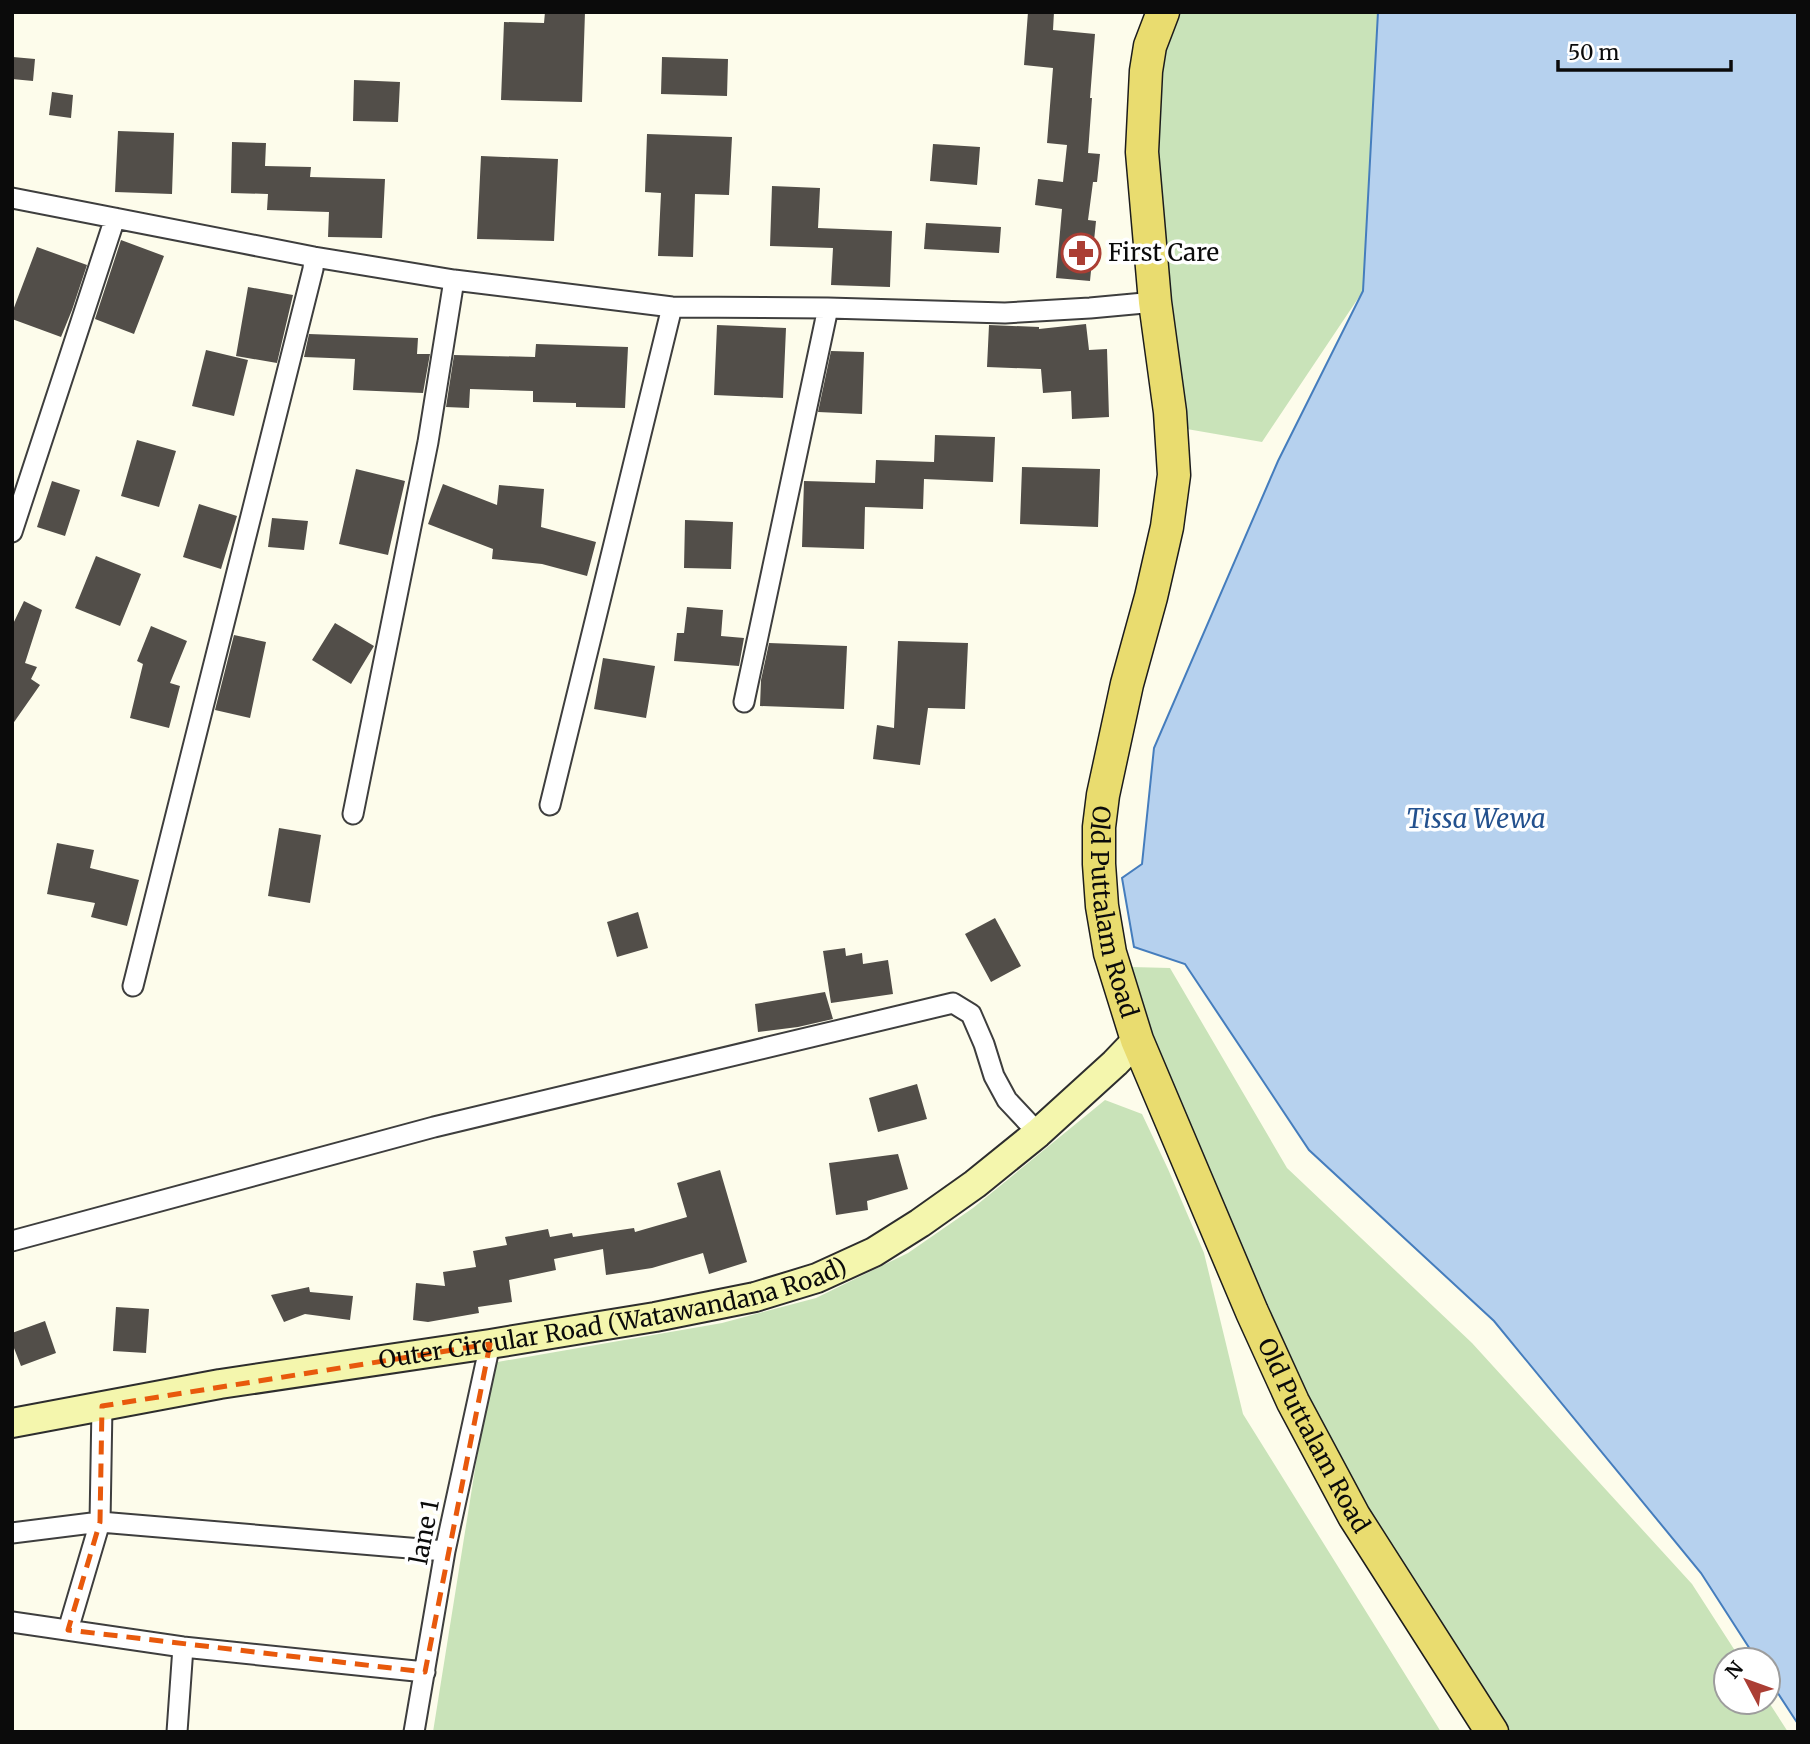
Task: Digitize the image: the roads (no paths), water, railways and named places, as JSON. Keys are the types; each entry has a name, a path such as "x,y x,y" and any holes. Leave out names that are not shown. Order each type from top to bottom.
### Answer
{"main road":[{"name":"Old Puttalam Road","path":"1163,12 1150,46 1146,71 1142,152 1155,302 1170,412 1174,475 1171,503 1151,597 1127,684 1103,795 1099,827 1099,864 1102,906 1110,953 1136,1040 1293,1402 1354,1516 1492,1732"},
{"name":"Outer Circular Road (Watawandana Road)","path":"12,1423 232,1382 490,1344 722,1305 817,1278 874,1252 975,1184 1038,1133 1115,1063 1136,1040"}],"street":[{"path":"12,198 314,257 454,280 672,307 1005,313 1155,302"},
{"path":"12,532 116,218"},
{"path":"133,986 314,257"},
{"path":"353,814 428,442 454,280"},
{"path":"550,805 672,307"},
{"path":"744,702 828,308"},
{"path":"12,1241 434,1127 953,1003 971,1014 984,1044 993,1076 1007,1100 1038,1133"},
{"name":"lane 1","path":"414,1732 445,1551 490,1344"},
{"path":"68,1630 100,1522 102,1406"},
{"path":"12,1533 100,1522 445,1551"},
{"path":"12,1622 183,1647 425,1672"},
{"path":"177,1732 183,1647"}],"water":[{"name":"Tissa Wewa","path":"1378,12 1798,12 1798,1724 1782,1699 1782,1646 1748,1646 1701,1573 1494,1321 1309,1150 1185,964 1134,947 1122,878 1142,864 1154,748 1278,461 1363,291"}],"place":[{"name":"First Care","path":"1081,253"}]}
